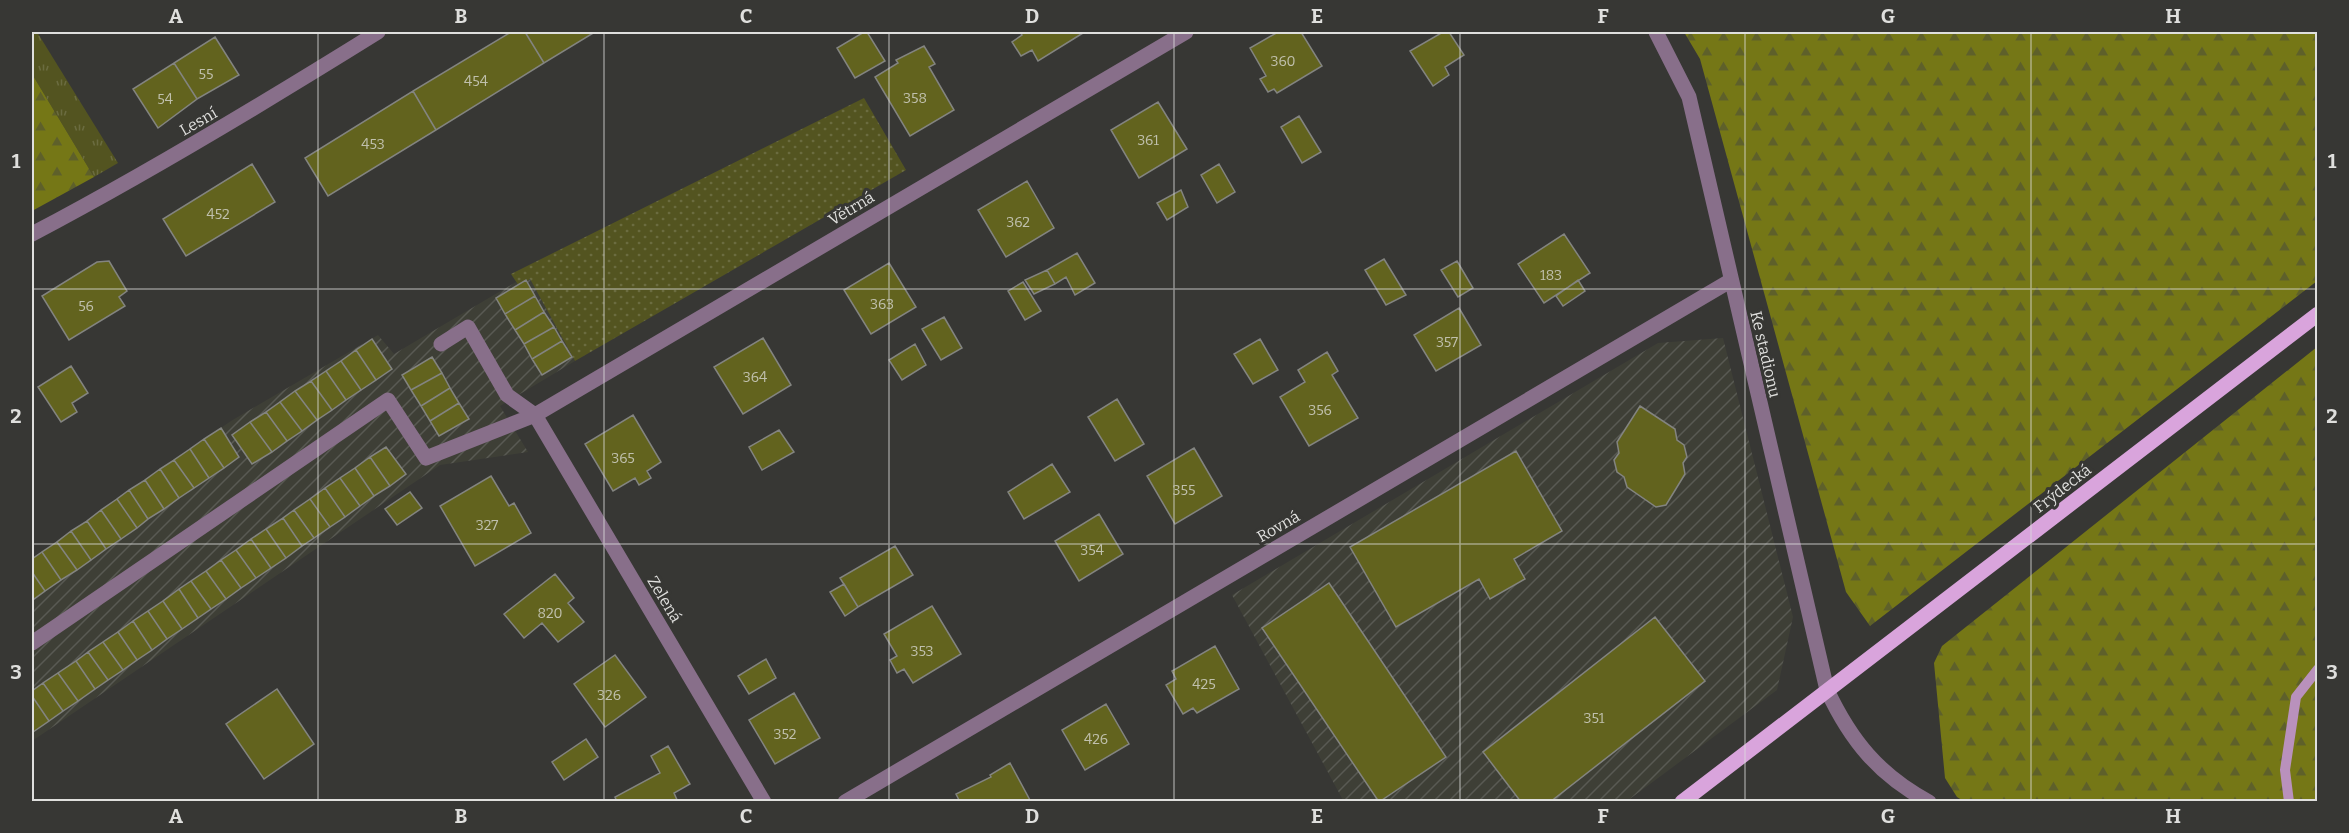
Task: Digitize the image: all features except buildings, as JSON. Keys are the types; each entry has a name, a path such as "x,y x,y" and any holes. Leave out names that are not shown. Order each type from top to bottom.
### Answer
{"main road":[{"name":"Frýdecká","path":"1682,801 2318,314"}],"street":[{"name":"Lesní","path":"32,234 253,110 378,32"},
{"name":"Větrná","path":"32,643 388,400 426,458 535,415 1186,32"},
{"name":"Ke stadionu","path":"1656,32 1689,97 1827,690"},
{"name":"Rovná","path":"845,801 1730,281"},
{"path":"441,344 468,327 507,395 535,415"},
{"name":"Zelená","path":"535,415 764,801"},
{"path":"1827,690 1842,723 1874,764 1900,786 1929,801"}],"shaded area":[{"path":"530,279 575,361 500,406 528,452 440,465 32,741 32,558 231,421 378,335 394,354 516,282 519,285"},
{"path":"1723,338 1793,617 1777,690 1627,801 1344,802 1232,595 1658,343"}],"green space":[{"path":"32,32 37,32 118,163 94,177 32,74"},
{"path":"1684,32 2317,32 2317,281 1870,626 1846,592 1700,59"},
{"path":"32,74 94,177 32,211"},
{"path":"864,98 906,170 575,361 530,279 519,286 511,274"},
{"path":"2317,347 2317,801 1965,802 1957,797 1945,778 1934,663 1942,646"}],"waterway":[{"path":"2289,802 2285,770 2296,697 2318,669"}]}
